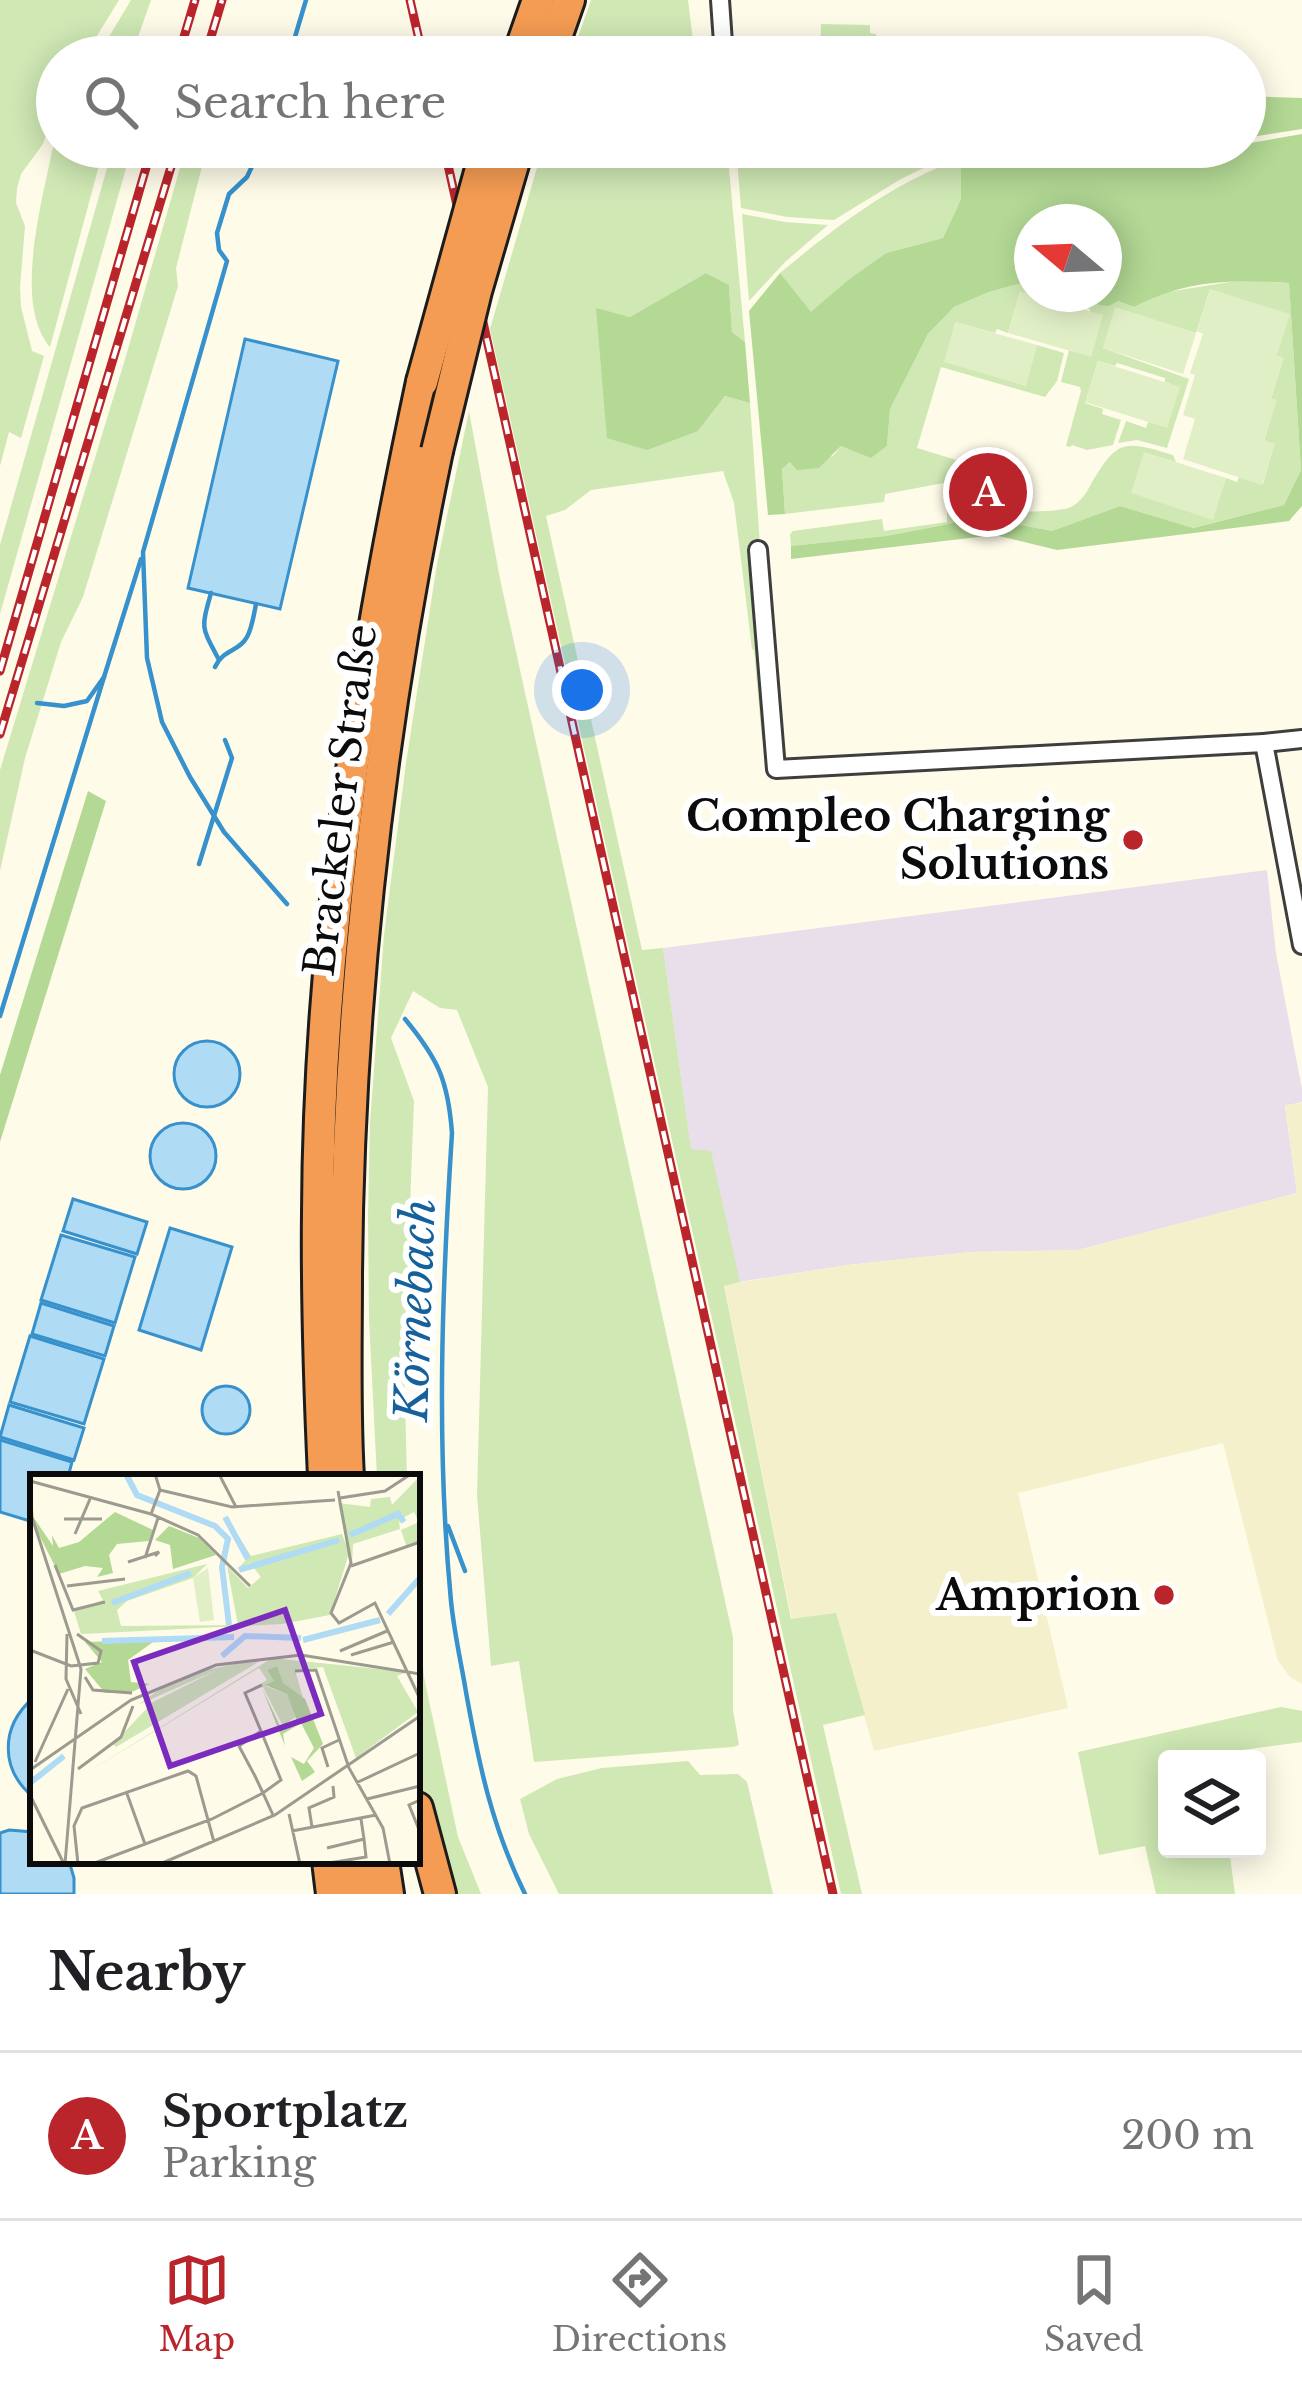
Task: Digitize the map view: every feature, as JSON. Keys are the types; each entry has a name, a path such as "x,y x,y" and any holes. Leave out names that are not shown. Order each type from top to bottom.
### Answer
{"highway":[{"path":"525,36 538,0"},
{"path":"556,36 569,0"},
{"name":"Brackeler Straße","path":"324,1474 318,1190 340,872 377,609 422,382 481,168"},
{"name":"Brackeler Straße","path":"348,1474 351,1096 374,832 400,639 437,451 512,168"},
{"path":"346,1309 365,1474"},
{"path":"311,1474 321,1379"},
{"path":"420,1819 440,1894"},
{"path":"328,1864 332,1894"},
{"path":"356,1864 360,1894"},
{"path":"383,1864 388,1894"}],"street":[{"path":"719,0 722,36"},
{"path":"758,550 776,769 1302,739"},
{"path":"1264,743 1302,945"}],"shaded area":[{"path":"1267,870 1276,953 1302,1089 1302,1102 1285,1106 1297,1193 1078,1250 971,1252 739,1282 691,1150 663,948"},
{"path":"1302,1103 1302,1684 1278,1661 1223,1443 1018,1493 1068,1708 874,1751 836,1614 792,1620 724,1285 971,1252 1078,1250 1297,1193 1285,1105"}],"green space":[{"path":"0,0 119,0 97,36 36,36 36,154 21,174 16,203 25,226 21,307 32,351 44,356 21,438 9,432 0,466"},
{"path":"131,0 151,0 138,36 110,36"},
{"path":"591,0 688,0 692,36 578,36"},
{"path":"821,24 870,25 870,33 876,34 876,36 821,36"},
{"path":"1266,97 1302,98 1302,129 1266,135"},
{"path":"1302,134 1302,506 1289,521 1057,550 995,535 791,559 791,546 886,536 975,516 1052,531 1120,506 1193,528 1284,505 1301,470 1289,283 1210,283 1172,291 1134,307 1122,302 1122,204 1014,204 1014,285 954,307 928,334 890,409 887,446 871,458 841,446 819,468 797,470 790,462 782,469 785,514 768,515 749,311 780,273 811,312 886,253 943,238 961,199 961,168 1266,168 1266,140"},
{"path":"49,168 98,168 50,347 33,306 37,225"},
{"path":"107,168 126,168 0,614 0,545"},
{"path":"180,168 202,168 176,268 178,286 83,597 61,642 25,758 0,871 0,770"},
{"path":"537,168 729,168 745,342 732,332 729,285 706,273 630,317 597,309 698,431 725,396 750,403 760,545 750,547 766,740 762,740 734,503 723,471 591,490 565,510 546,516 642,950 663,948 691,1149 711,1151 740,1282 724,1286 791,1619 836,1613 865,1715 823,1725 862,1894 841,1894 490,329"},
{"path":"738,168 924,168 834,220 741,208"},
{"path":"961,168 961,199 943,238 886,253 811,313 780,273 843,223 935,169"},
{"path":"742,214 828,225 749,301"},
{"path":"706,273 729,285 732,332 745,342 750,403 725,396 698,431 647,450 607,438 596,308 630,317"},
{"path":"1242,280 1289,283 1301,470 1284,505 1192,528 1120,506 1052,531 976,516 886,536 791,546 793,531 882,519 884,531 947,522 947,511 1031,512 1071,507 1107,459 1132,446 1173,455 1176,462 1144,453 1212,519 1226,478 1263,484 1274,444 1264,441 1283,359 1210,289 1196,333 1122,310 1122,302 1134,307 1161,293"},
{"path":"1014,285 1008,333 955,322 1025,386 1037,345 1064,353 1057,381 1045,397 941,367 917,448 1012,477 1002,488 949,482 885,494 884,502 785,514 782,469 790,462 833,456 841,446 872,457 887,446 890,409 928,334 954,307"},
{"path":"1210,289 1290,314 1277,355 1284,358 1271,398 1277,400 1264,440 1275,444 1262,485 1183,459 1195,419 1183,415 1203,334 1197,331"},
{"path":"1122,309 1196,333 1183,374 1103,348 1114,312"},
{"path":"1014,312 1103,315 1091,357 1008,333"},
{"path":"1090,312 1115,312 1103,348 1189,379 1167,448 1137,440 1118,443 1126,421 1146,428 1148,422 1167,427 1179,387 1165,378 1098,361 1085,403 1121,420 1113,445 1087,450 1066,446 1081,391 1061,382 1069,350 1091,356 1102,316"},
{"path":"955,322 1037,345 1026,386 944,362"},
{"path":"1098,361 1180,387 1167,428 1085,402"},
{"path":"469,411 500,579 733,1637 733,1710 739,1745 733,1747 534,1762 519,1661 491,1666 477,1495 488,1087 457,1010 440,1008 413,991 391,1038 414,1101 404,1363 407,1474 377,1474 369,1319 370,1123 384,935 437,564"},
{"path":"1144,452 1226,478 1213,520 1131,493"},
{"path":"88,791 106,801 0,1142 0,1075"},
{"path":"420,1634 424,1677 458,1837 481,1894 448,1894 420,1785"},
{"path":"1281,1707 1302,1711 1302,1742 1242,1750 1158,1750 1158,1858 1230,1858 1235,1894 1156,1894 1145,1846 1099,1855 1078,1752"},
{"path":"688,1761 700,1775 738,1774 747,1782 773,1894 559,1894 529,1834 520,1799 557,1779 602,1768"}],"water":[{"path":"245,339 338,361 280,609 188,588"},
{"path":"207,1041 230,1051 240,1074 230,1097 207,1107 184,1097 174,1074 184,1051"},
{"path":"183,1123 206,1133 216,1156 206,1179 183,1189 160,1179 150,1156 160,1133"},
{"path":"73,1199 147,1222 137,1254 63,1231"},
{"path":"170,1228 232,1247 201,1350 139,1330"},
{"path":"61,1235 135,1257 115,1323 41,1300"},
{"path":"41,1303 114,1326 105,1356 32,1334"},
{"path":"30,1336 104,1359 84,1424 10,1402"},
{"path":"226,1386 243,1393 250,1410 243,1427 226,1434 209,1427 202,1410 209,1393"},
{"path":"9,1405 84,1428 74,1460 0,1437"},
{"path":"0,1440 72,1462 69,1474 30,1474 30,1521 0,1512"},
{"path":"30,1701 30,1794 14,1774 8,1748 22,1709"},
{"path":"30,1832 30,1864 70,1864 74,1894 0,1894 0,1833"}],"waterway":[{"name":"Körnebach","path":"295,36 306,0"},
{"name":"Körnebach","path":"251,168 229,194 217,233 219,250 227,261 143,552 147,658 162,722 190,777 224,832 287,904"},
{"path":"37,703 64,706 87,701 104,677 141,559"},
{"path":"211,593 204,627 218,658"},
{"path":"215,667 247,637 256,604"},
{"path":"0,1016 104,677"},
{"path":"199,864 232,758 225,740"},
{"name":"Körnebach","path":"405,1019 439,1071 452,1133 442,1426 452,1613 488,1795 525,1894"},
{"path":"448,1526 465,1571"}],"railway":[{"path":"184,36 195,0"},
{"path":"211,36 222,0"},
{"path":"410,0 418,36"},
{"path":"0,671 146,168"},
{"path":"0,734 171,168"},
{"path":"449,168 833,1894"}],"place":[{"name":"Sportplatz","path":"988,492"},
{"name":"Compleo Charging Solutions","path":"1133,840"},
{"name":"Amprion","path":"1164,1595"}]}
